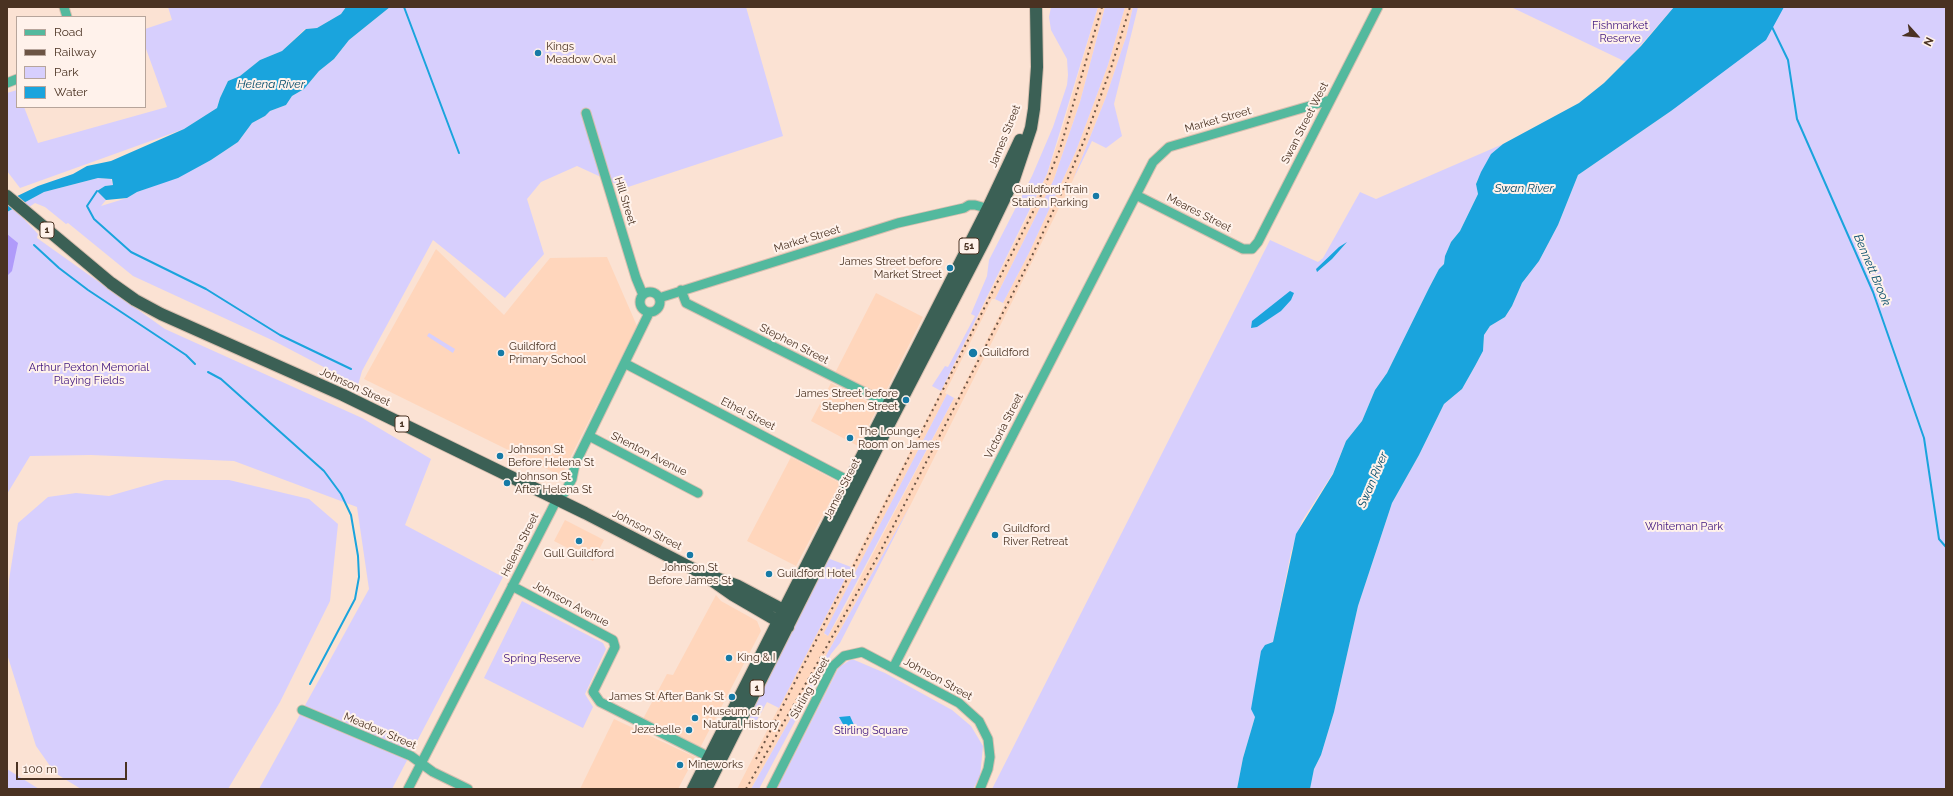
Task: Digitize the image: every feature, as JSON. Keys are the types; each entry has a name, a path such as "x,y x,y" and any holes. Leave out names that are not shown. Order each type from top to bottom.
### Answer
{"highway":[{"name":"James Street","path":"706,789 715,760 854,483 903,397 978,253 992,212 1025,129 1037,82 1036,7"},
{"name":"Johnson Street","path":"7,196 86,263 136,300 161,314 343,395 557,499 703,574 733,595 783,624"},
{"name":"James Street","path":"854,483 888,404 946,291 992,212"},
{"path":"946,291 958,274 967,256 972,253 978,253"},
{"name":"Johnson Street","path":"703,574 738,586 789,613"},
{"name":"James Street","path":"693,789 715,760"}],"street":[{"name":"Swan Street West","path":"1252,249 1258,242 1378,7"},
{"name":"Market Street","path":"1136,195 1153,162 1169,147 1330,100"},
{"name":"Hill Street","path":"586,113 636,278 643,295"},
{"name":"Meares Street","path":"1136,195 1243,249 1252,249"},
{"name":"Victoria Street","path":"893,668 1136,195"},
{"name":"Market Street","path":"660,298 681,290 898,223 964,208 992,212"},
{"name":"Stephen Street","path":"681,290 686,303 888,404"},
{"path":"654,292 660,298 660,306 654,312 649,312 642,309 640,302 643,295 654,292"},
{"name":"Helena Street","path":"408,789 557,499 565,492 572,479 575,464 626,364 649,312"},
{"name":"Ethel Street","path":"626,364 854,483"},
{"path":"888,404 895,404 903,397"},
{"name":"Shenton Avenue","path":"589,436 698,493"},
{"name":"Johnson Avenue","path":"512,586 613,640 615,647 593,692 600,702 715,760"},
{"name":"Johnson Street","path":"858,653 862,652 893,668 959,703 970,711 983,726 989,746 988,769 980,789"},
{"name":"Stirling Street","path":"771,789 833,666 844,656 858,653"},
{"name":"Meadow Street","path":"302,710 411,756 433,772 468,789"}],"shaded area":[{"path":"1098,7 1105,7 1080,102 1054,179 995,299 992,299 945,393 947,394 824,634 828,636 843,611 954,398 957,399 1005,304 1003,303 1029,253 1076,151 1108,65 1125,7 1133,7 1126,37 1106,97 1073,180 910,506 751,789 737,789 941,391 1033,205 1047,174 1060,136"},
{"path":"7,234 18,243 12,271 7,276"},
{"name":"Guildford Primary School","path":"436,249 504,315 550,258 607,257 637,326 561,476 364,379"},
{"path":"876,293 923,317 883,397 835,373"},
{"path":"831,383 878,407 858,446 811,421"},
{"path":"791,457 840,483 796,566 747,541"},
{"path":"565,520 604,540 593,561 554,541"},
{"path":"716,595 721,601 757,621 761,631 701,746 697,747 643,719 667,674 673,675"},
{"path":"614,719 695,757 678,789 580,789"}],"green space":[{"path":"168,7 346,7 341,14 317,28 305,29 282,51 260,60 240,76 228,81 217,108 184,129 20,188 7,171 7,93 16,90 16,108 24,108 38,143 167,107 146,49 146,29 172,20"},
{"name":"Arthur Pexton Memorial Playing Fields","path":"390,7 746,7 783,136 625,188 577,166 541,182 527,199 544,254 505,298 433,240 362,371 358,385 274,341 133,276 68,223 66,224 45,207 35,203 19,214 38,234 37,238 165,329 362,418 431,459 405,525 503,577 392,789 259,789 369,589 357,507 234,461 91,455 30,456 7,494 7,212 44,192 98,178 111,179 113,185 105,186 97,191 106,200 101,206 127,198 137,192 178,177 211,160 238,142 252,123 265,116 270,111 286,105 292,96 304,89 319,71 334,59 349,40"},
{"path":"1051,7 1098,7 1047,174 941,391 932,386 945,366 948,367 975,316 971,314 987,276 989,260 1032,176 1053,127 1067,85 1067,59 1051,30 1049,17"},
{"path":"1105,7 1125,7 1108,65 1076,151 1029,253 1003,303 995,299 1054,179 1080,102"},
{"path":"1133,7 1138,7 1114,104 1122,136 1106,148 1092,141 1073,180 1106,97 1126,37"},
{"name":"Fishmarket Reserve","path":"1511,7 1674,7 1626,62"},
{"name":"Whiteman Park","path":"1776,7 1946,7 1946,789 1310,789 1314,769 1321,755 1334,712 1358,606 1392,503 1419,455 1444,404 1462,389 1475,366 1483,351 1484,335 1490,326 1505,317 1512,306 1522,283 1539,261 1558,225 1578,175 1671,111"},
{"path":"1503,144 1491,154 1476,183 1478,194 1460,231 1451,242 1445,256 1444,264 1439,269 1429,288 1387,373 1375,390 1362,421 1346,441 1333,473 1302,521 1291,552 1273,642 1265,645 1255,717 1243,758 1237,789 992,789 1270,240 1318,262 1323,258 1360,192 1376,199"},
{"path":"429,333 455,349 453,353 427,336"},
{"path":"947,394 954,398 828,636 824,633"},
{"path":"165,480 229,480 309,499 338,524 330,601 280,702 228,789 81,789 55,773 36,746 7,654 9,580 18,523 48,497 76,493 109,496"},
{"path":"910,506 840,643 831,654 759,789 751,789"},
{"path":"830,559 851,567 779,708 767,702 753,727 747,724 756,702 813,588"},
{"name":"Spring Reserve","path":"522,601 603,643 606,649 585,694 593,707 583,728 484,678"},
{"name":"Stirling Square","path":"852,659 885,673 952,710 971,726 983,746 980,777 973,789 777,789 839,667"},
{"path":"7,769 39,789 7,789"}],"water":[{"name":"Helena River","path":"346,7 390,7 349,40 334,59 319,71 304,89 292,96 286,105 270,111 265,116 252,123 238,142 211,160 178,178 137,192 127,198 106,200 97,191 105,186 113,185 112,179 98,178 44,192 7,212 7,201 38,186 73,174 87,166 111,161 184,129 217,108 228,81 240,76 260,60 282,51 306,29 317,28 341,14"},
{"name":"Swan River","path":"1674,7 1784,7 1766,40 1671,111 1578,175 1558,225 1539,261 1522,283 1512,306 1505,317 1490,326 1484,335 1483,351 1475,366 1462,389 1444,404 1419,455 1392,503 1358,606 1334,712 1321,755 1314,769 1310,789 1237,789 1243,758 1255,717 1251,709 1261,651 1265,645 1273,642 1296,534 1333,474 1346,441 1362,421 1375,390 1387,373 1429,288 1439,269 1444,264 1445,256 1451,242 1460,231 1478,194 1476,184 1491,154 1503,144 1579,103 1604,83 1641,46"},
{"path":"1347,242 1332,259 1317,272 1316,269 1339,247"},
{"path":"1290,291 1294,293 1291,300 1281,311 1257,327 1251,328 1252,321"},
{"path":"850,716 854,725 844,726 839,717"}],"waterway":[{"path":"404,7 459,153"},
{"name":"Bennett Brook","path":"1772,27 1788,60 1797,119 1873,292 1924,438 1939,539 1946,547"},
{"path":"97,191 87,206 94,219 131,252 206,289 280,335 351,369"},
{"path":"34,245 59,268 88,290 186,355 195,364"},
{"path":"208,372 221,379 324,471 341,494 351,515 358,556 359,577 355,599 310,684"}],"railway":[{"path":"756,759 1039,200 1060,149 1102,7"},
{"path":"746,789 878,556 1031,258 1063,190 1086,136 1111,68 1130,7"}],"place":[{"name":"Kings Meadow Oval","path":"538,53"},
{"name":"Guildford Train Station Parking","path":"1096,196"},
{"name":"James Street before Market Street","path":"950,268"},
{"name":"Guildford Primary School","path":"501,353"},
{"name":"Guildford","path":"973,353"},
{"name":"James Street before Stephen Street","path":"906,400"},
{"name":"The Lounge Room on James","path":"850,438"},
{"name":"Johnson St Before Helena St","path":"500,456"},
{"name":"Johnson St After Helena St","path":"507,483"},
{"name":"Guildford River Retreat","path":"995,535"},
{"name":"Gull Guildford","path":"579,541"},
{"name":"Johnson St Before James St","path":"690,555"},
{"name":"Guildford Hotel","path":"769,574"},
{"name":"King & I","path":"729,658"},
{"name":"James St After Bank St","path":"732,697"},
{"name":"Museum of Natural History","path":"695,718"},
{"name":"Jezebelle","path":"689,730"},
{"name":"Mineworks","path":"680,765"}]}
